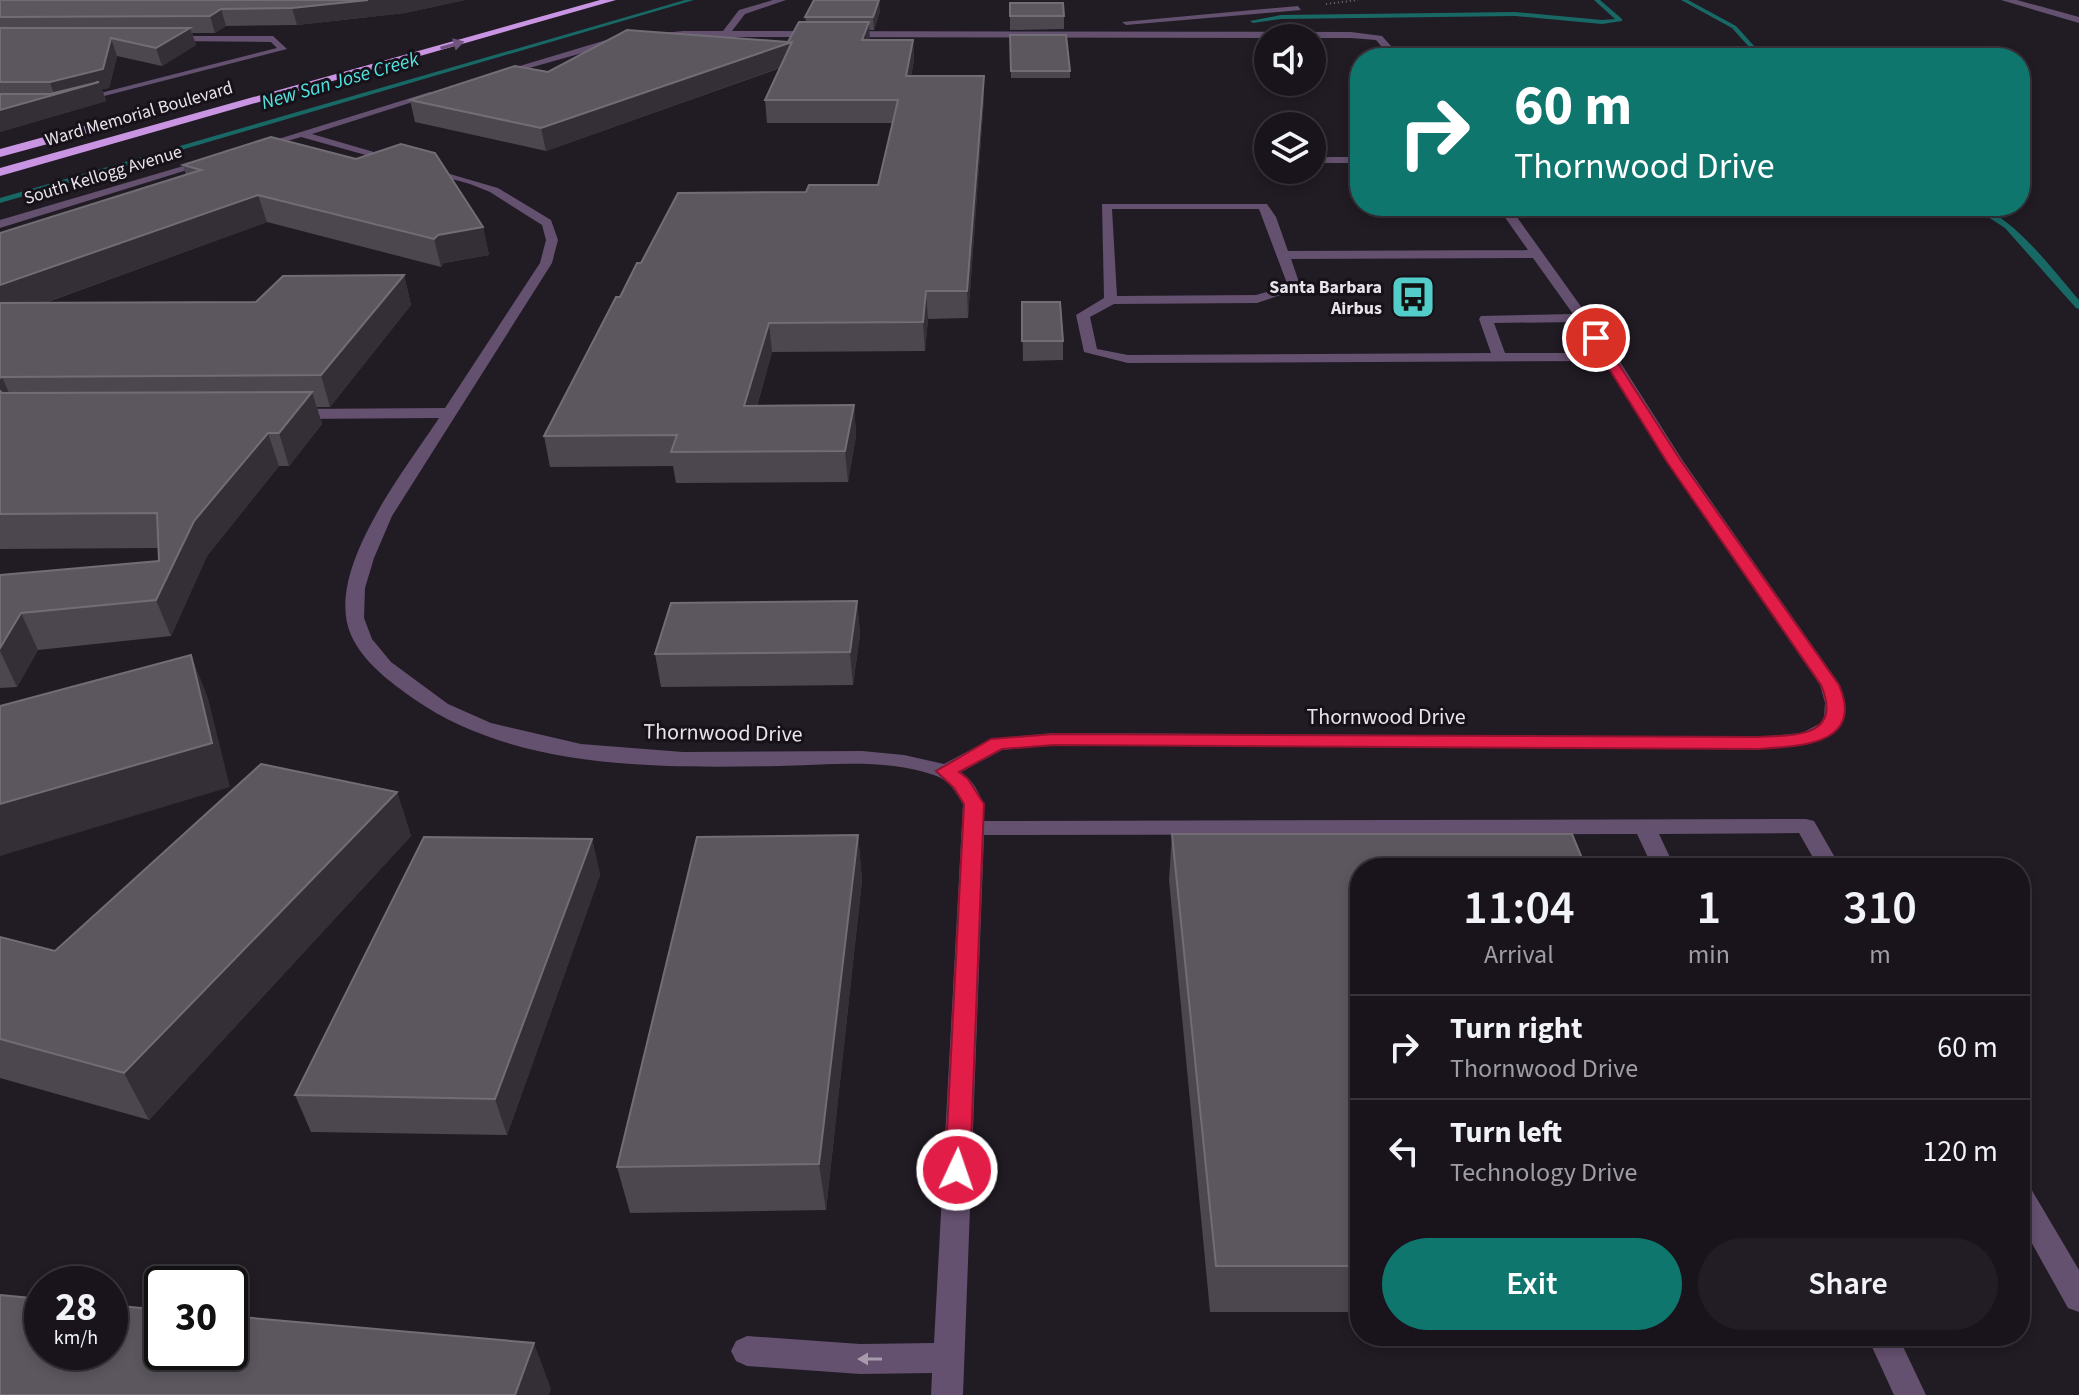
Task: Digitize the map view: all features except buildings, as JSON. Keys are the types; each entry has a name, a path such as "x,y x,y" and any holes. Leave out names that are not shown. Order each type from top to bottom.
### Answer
{"highway":[{"path":"547,4 562,0"},
{"name":"Ward Memorial Boulevard","path":"0,172 611,0"},
{"name":"Ward Memorial Boulevard","path":"0,153 152,112"}],"street":[{"path":"726,34 742,12 782,0"},
{"path":"2005,0 2032,2 2046,11 2079,20"},
{"path":"1112,23 1298,8"},
{"path":"1077,33 1099,23"},
{"path":"488,77 622,39 659,35 1351,35 1379,38 1387,48"},
{"path":"72,103 283,49 273,39 151,39"},
{"path":"245,151 446,90"},
{"name":"Thornwood Drive","path":"302,134 474,182 494,190 547,223 552,240 546,263 384,516 367,551 354,605 359,633 380,663 417,695 470,723 531,741 602,753 681,761 881,757 917,762 946,771 998,744 1054,739 1758,743 1801,740 1828,730 1836,719 1837,701 1830,685 1675,462 1610,357"},
{"name":"South Kellogg Avenue","path":"0,224 230,155"},
{"path":"1326,160 1350,160"},
{"path":"1111,300 1106,206 1263,206 1270,217 1295,288 1257,299 1111,300 1083,315 1091,352 1128,359 1610,357"},
{"path":"1510,216 1610,357"},
{"path":"1283,255 1537,254"},
{"path":"1499,356 1486,319 1582,318"},
{"path":"281,414 450,413"},
{"path":"946,771 961,783 974,804 947,1395"},
{"path":"972,828 1806,826 1824,858"},
{"path":"1645,827 1659,858"},
{"path":"2030,1213 2079,1298"},
{"path":"1887,1346 1910,1395"},
{"path":"747,1351 860,1359 948,1358"}],"waterway":[{"name":"New San Jose Creek","path":"0,201 691,0"},
{"path":"1253,21 1281,17 1515,14 1602,22 1620,20 1597,0"},
{"path":"1684,0 1734,27 1753,48"},
{"path":"1992,216 2008,226 2079,306"}],"place":[{"name":"Santa Barbara Airbus","path":"1413,297"}],"route":[{"path":"957,1170 974,804 961,783 946,771 998,744 1054,739 1758,743 1801,740 1828,730 1836,719 1837,701 1830,685 1675,462 1596,338"}]}
